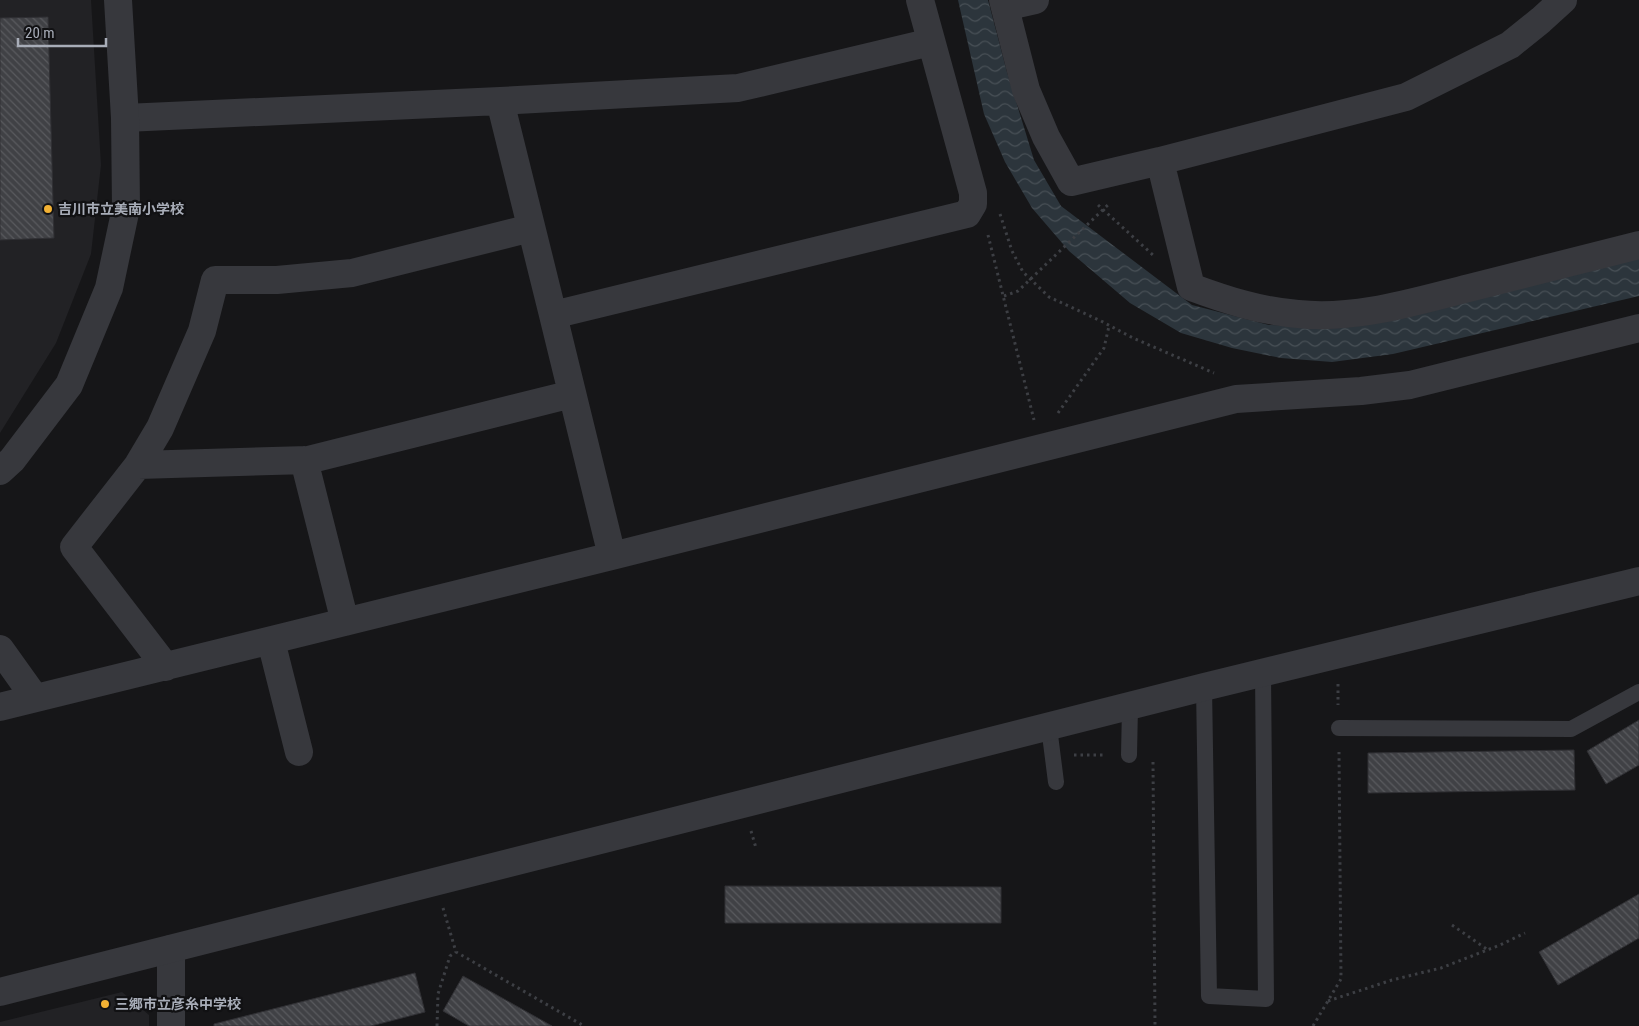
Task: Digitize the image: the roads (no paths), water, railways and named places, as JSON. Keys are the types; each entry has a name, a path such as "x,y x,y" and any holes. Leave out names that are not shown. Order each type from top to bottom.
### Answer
{"street":[{"path":"0,471 12,460 69,385 109,288 126,208 125,118 118,0"},
{"path":"553,315 967,214 974,204 973,193 920,0"},
{"path":"1035,0 1004,4 1026,90 1046,137 1071,182 1160,161 1406,97 1510,45 1563,0"},
{"path":"125,118 738,88 931,42"},
{"path":"500,101 612,556"},
{"path":"1160,161 1191,287 1224,299 1264,310 1299,314 1347,314 1390,308 1639,245"},
{"path":"166,667 74,547 138,465 160,428 202,331 215,280 277,280 352,274 531,228"},
{"path":"0,707 1236,399 1361,391 1410,385 1638,333"},
{"path":"138,465 304,460 572,394"},
{"path":"304,460 345,622"},
{"path":"0,992 1130,706 1639,581"},
{"path":"271,641 299,752"},
{"path":"0,649 35,698"},
{"path":"172,949 172,1026"}],"lane":[{"path":"1204,688 1209,996 1266,999 1264,673"},
{"path":"1339,728 1571,730 1639,692"},
{"path":"1129,755 1130,706"},
{"path":"1049,727 1056,782"}],"water":[{"path":"958,0 988,0 1007,72 1034,160 1061,206 1192,305 1269,325 1314,326 1639,257 1639,296 1393,354 1332,362 1281,358 1232,348 1181,333 1130,303 1069,251 1032,208 1005,162 984,114"}],"place":[{"name":"吉川市立美南小学校","path":"48,209"},
{"name":"三郷市立彦糸中学校","path":"105,1004"}]}
